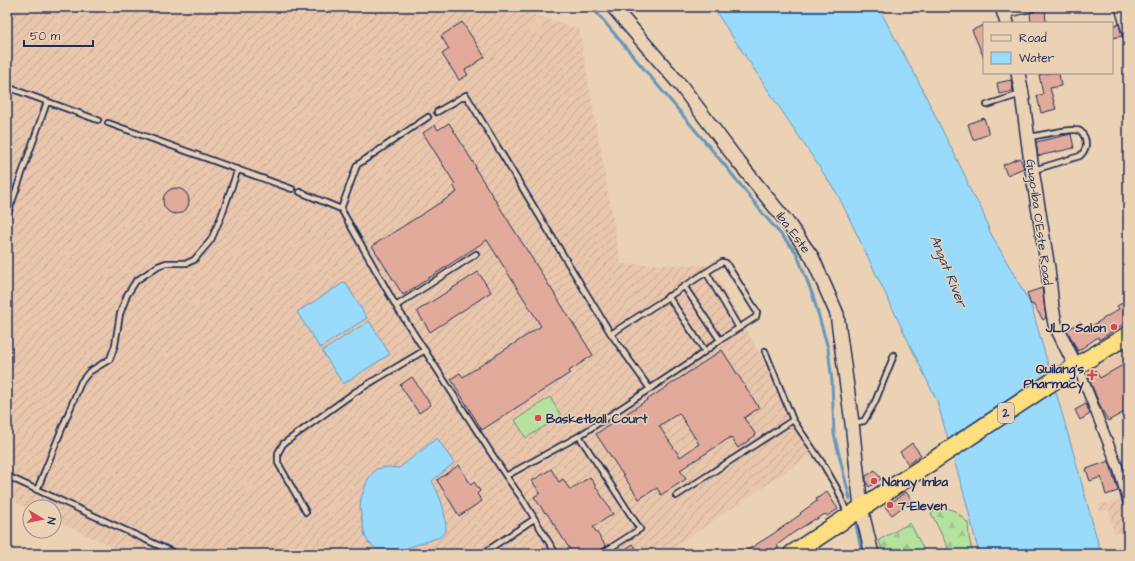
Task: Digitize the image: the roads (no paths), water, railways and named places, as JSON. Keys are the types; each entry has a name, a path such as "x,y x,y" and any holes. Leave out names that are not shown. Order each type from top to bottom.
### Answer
{"highway":[{"name":"2","path":"792,554 1073,369 1128,335"}],"street":[{"name":"Iba Este","path":"614,7 682,87 812,256 837,314 852,423 854,513 872,554"},
{"path":"1005,14 1031,7"},
{"path":"1120,7 1128,36"},
{"name":"Gugo-Iba O'Este Road","path":"1018,74 1048,268 1055,324 1073,369"},
{"path":"1073,369 1082,377 1105,432 1126,489 1128,502"}],"lane":[{"path":"7,88 98,120"},
{"path":"987,105 1022,94"},
{"path":"438,112 466,95 611,334 650,389"},
{"path":"7,216 47,102"},
{"path":"341,209 357,165 428,117"},
{"path":"108,123 292,189"},
{"path":"1028,138 1072,129 1080,131 1084,136 1086,144 1084,151 1080,156 1032,170"},
{"path":"37,490 81,382 89,372 110,359 115,345 120,314 127,295 136,281 158,266 166,263 187,263 194,260 211,240 238,169"},
{"path":"300,192 341,209 396,306 525,503 556,554"},
{"path":"396,306 476,254"},
{"path":"506,476 579,436 756,317 757,312 726,264 722,262 611,334"},
{"path":"706,272 739,328"},
{"path":"684,286 720,340"},
{"path":"668,296 705,351"},
{"path":"306,512 278,463 278,453 283,444 355,392 425,350"},
{"path":"765,351 793,420 854,513"},
{"path":"852,423 864,421 875,402 894,355"},
{"path":"676,496 793,420"},
{"path":"579,436 640,530 601,554"},
{"path":"7,476 177,554"},
{"path":"482,554 534,519"}],"water":[{"name":"Angat River","path":"710,7 878,7 921,86 967,180 968,186 981,208 990,232 1031,305 1101,554 979,554 966,501 937,401 838,195 716,12"},
{"path":"345,282 367,318 320,348 297,312"},
{"path":"369,321 390,354 343,384 322,351"},
{"path":"437,438 454,463 432,481 442,505 446,531 440,537 404,549 377,549 369,543 365,536 360,509 361,498 368,479 376,469 387,467 399,468"}],"waterway":[{"path":"592,7 796,252 813,296 828,348 832,382 834,434 850,499"},
{"path":"856,525 862,554"}],"place":[{"name":"JLD Salon","path":"1114,327"},
{"name":"Quilang's Pharmacy","path":"1092,375"},
{"name":"Basketball Court","path":"538,418"},
{"name":"Nanay Imba","path":"874,481"},
{"name":"7-Eleven","path":"890,505"}]}
